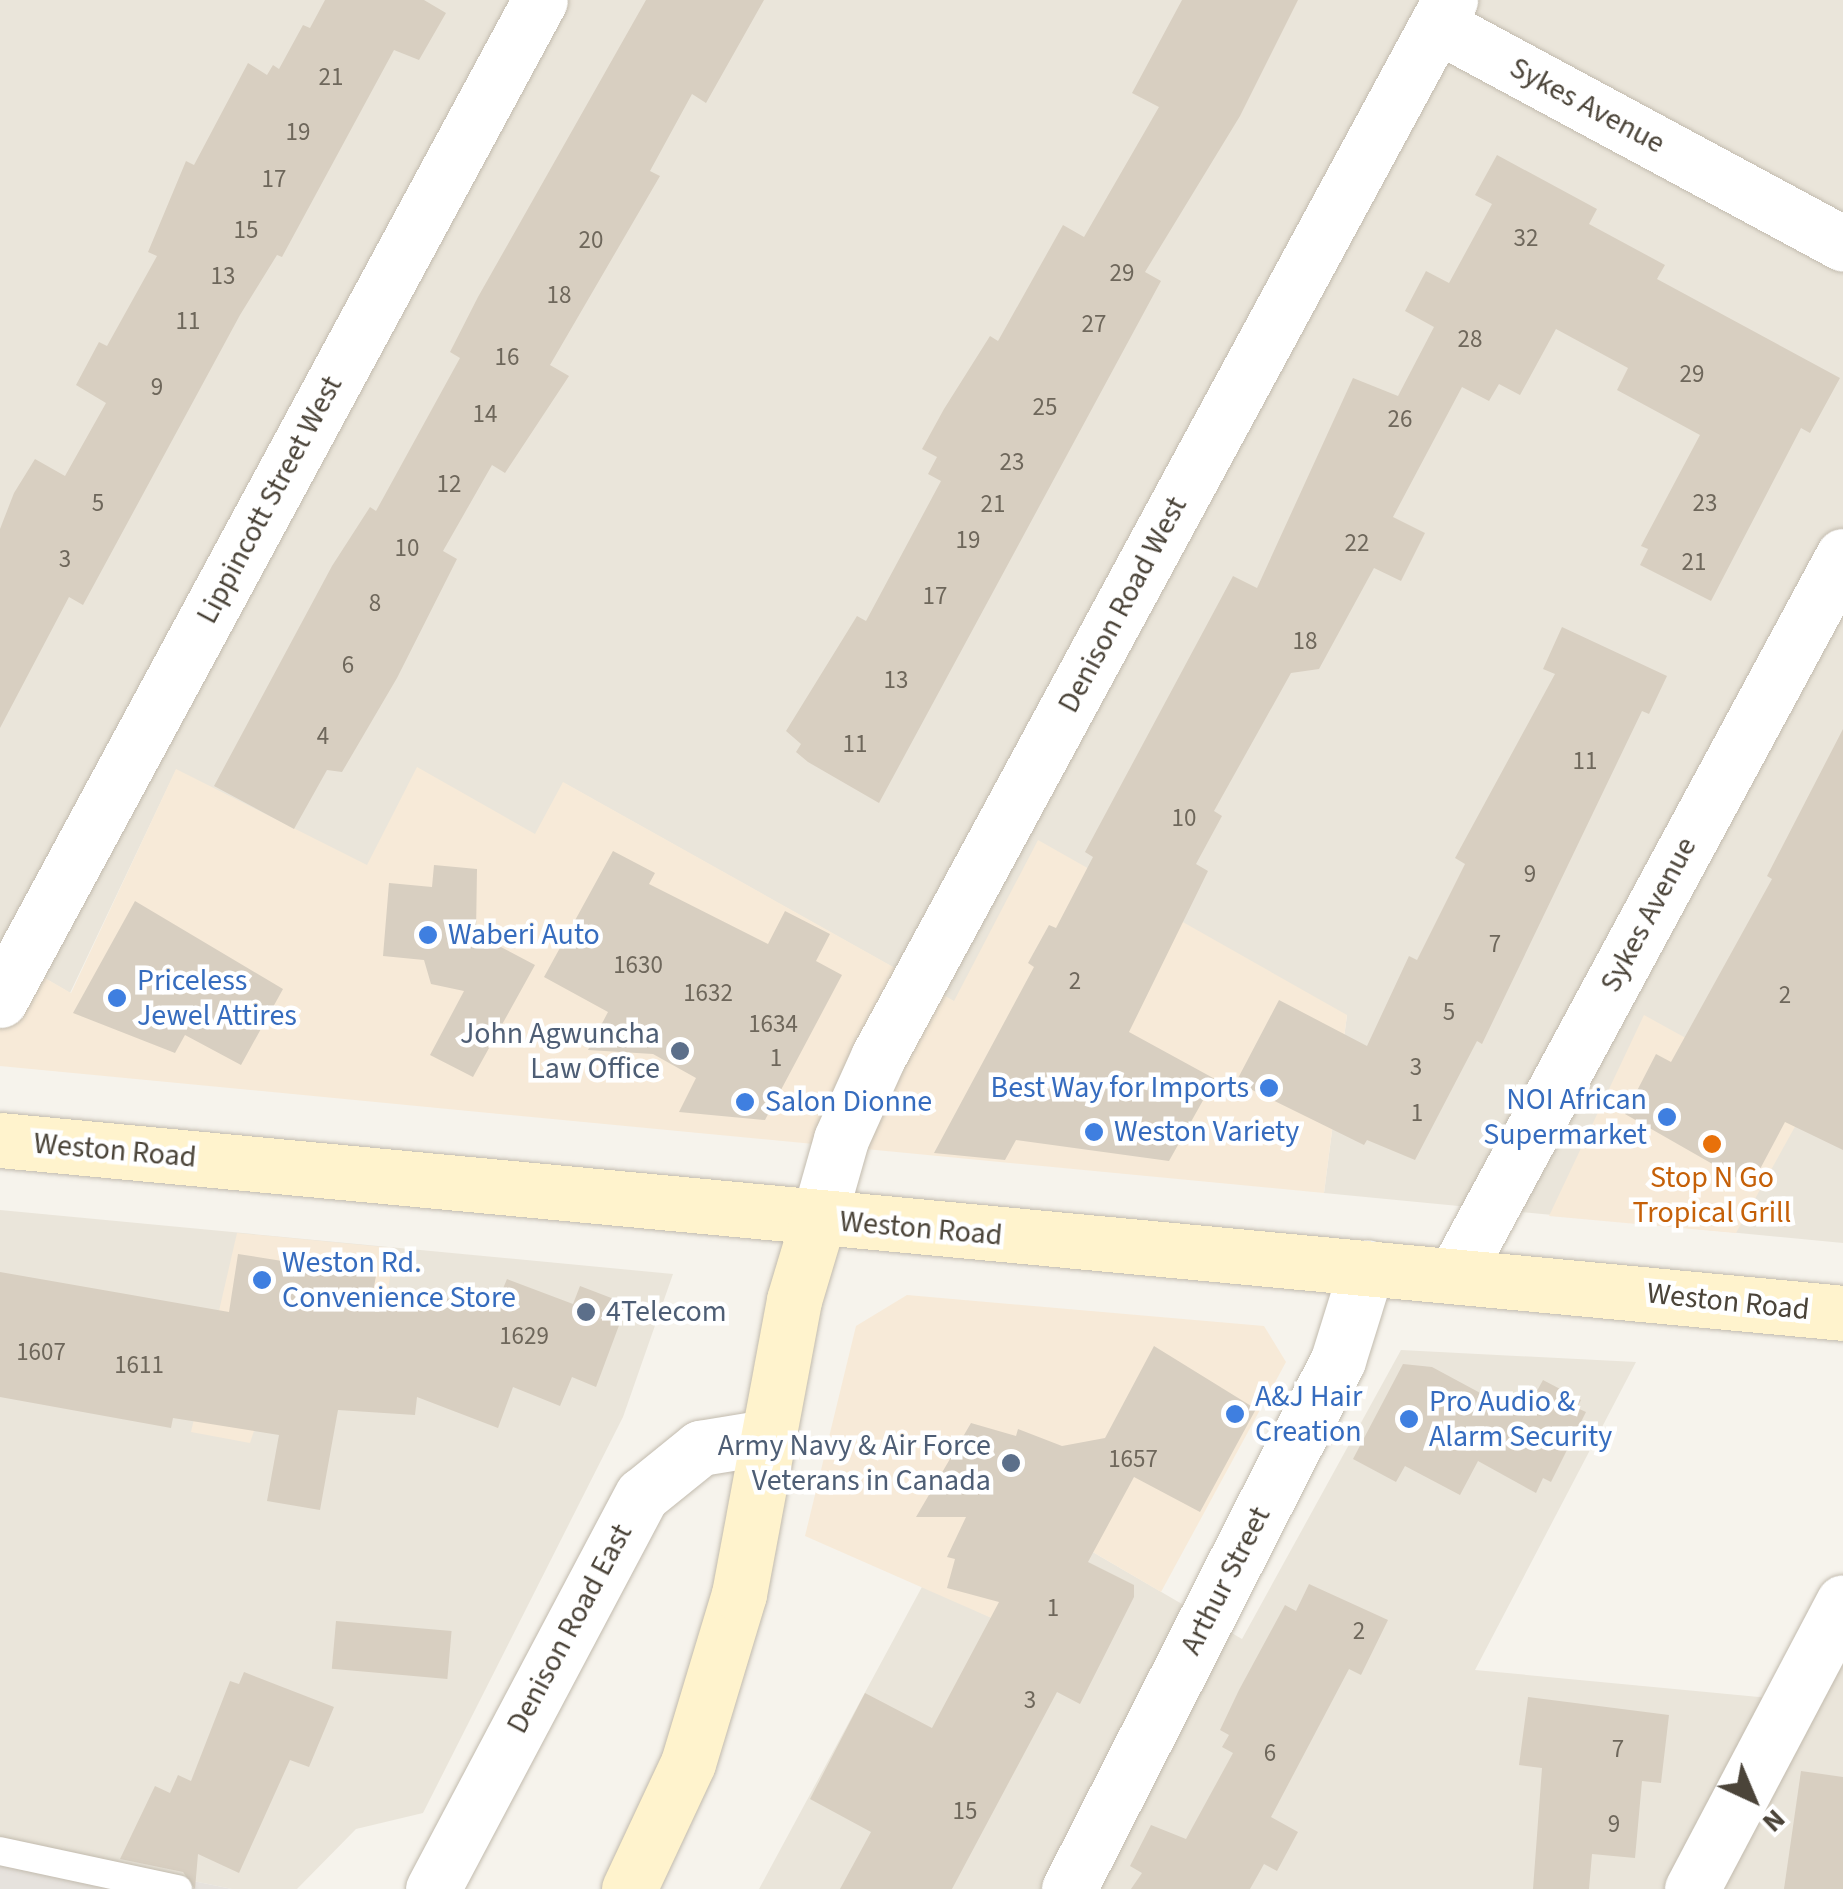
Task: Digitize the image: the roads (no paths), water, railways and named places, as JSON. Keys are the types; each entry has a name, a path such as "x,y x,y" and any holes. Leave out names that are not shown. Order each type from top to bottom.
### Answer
{"main road":[{"name":"Weston Road","path":"0,1140 1843,1314"},
{"path":"629,1889 694,1744 739,1594 794,1300 818,1220"}],"street":[{"name":"Lippincott Street West","path":"0,1000 540,0"},
{"name":"Sykes Avenue","path":"1444,12 1843,244"},
{"name":"Denison Road West","path":"818,1220 841,1139 878,1057 1444,12"},
{"name":"Sykes Avenue","path":"1455,1275 1843,556"},
{"name":"Arthur Street","path":"1070,1889 1338,1360 1367,1267"},
{"name":"Denison Road East","path":"433,1889 642,1496 700,1448 766,1437"},
{"path":"1692,1889 1843,1602"}],"lane":[{"path":"0,1851 178,1889"}],"place":[{"name":"Waberi Auto","path":"428,935"},
{"name":"Priceless Jewel Attires","path":"117,998"},
{"name":"John Agwuncha Law Office","path":"680,1051"},
{"name":"Best Way for Imports","path":"1269,1088"},
{"name":"Salon Dionne","path":"745,1102"},
{"name":"NOI African Supermarket","path":"1667,1117"},
{"name":"Weston Variety","path":"1094,1132"},
{"name":"Stop N Go Tropical Grill","path":"1712,1144"},
{"name":"Weston Rd. Convenience Store","path":"262,1280"},
{"name":"4Telecom","path":"586,1312"},
{"name":"A&J Hair Creation","path":"1235,1414"},
{"name":"Pro Audio & Alarm Security","path":"1409,1419"},
{"name":"Army Navy & Air Force Veterans in Canada","path":"1011,1463"}]}
